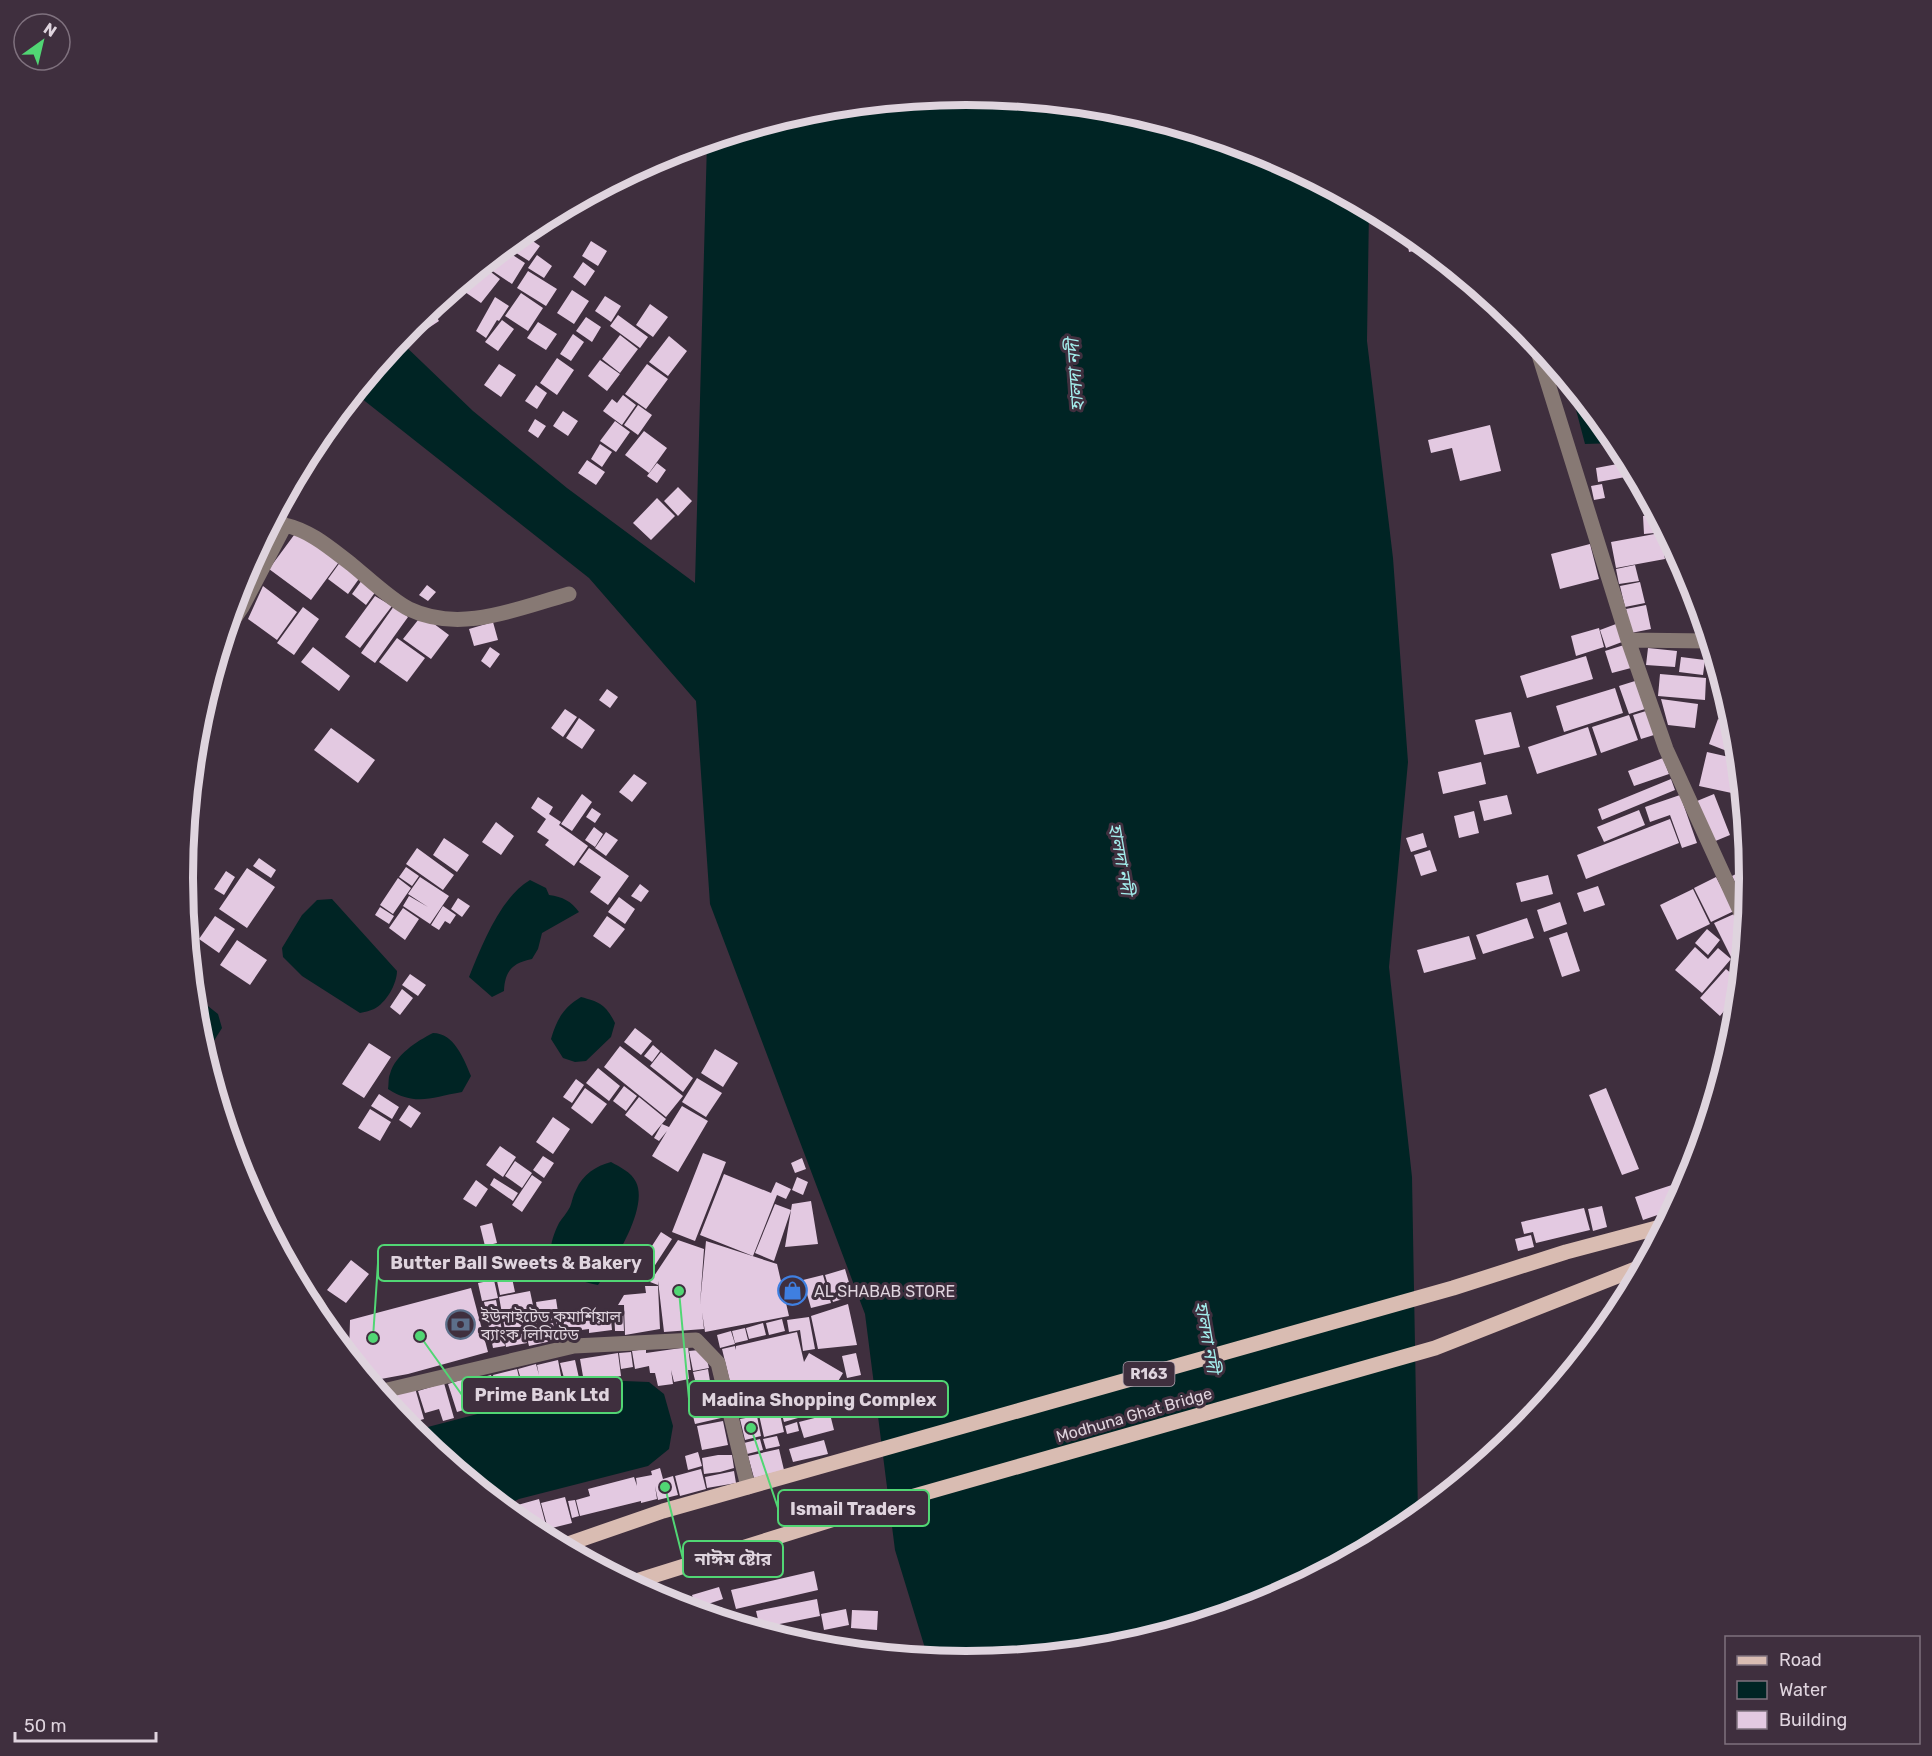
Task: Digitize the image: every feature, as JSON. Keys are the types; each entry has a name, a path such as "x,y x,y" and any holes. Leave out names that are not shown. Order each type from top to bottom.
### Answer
{"main road":[{"name":"R163","path":"572,1543 663,1511 1453,1288 1566,1252 1654,1229"},
{"name":"Modhuna Ghat Bridge","path":"642,1579 844,1516 1435,1348 1631,1271"}],"street":[{"path":"1541,362 1628,640 1666,749 1738,906"},
{"path":"280,522 301,528 319,540 407,608 439,618 460,621 478,618 569,594"},
{"path":"242,608 273,535"},
{"path":"1628,640 1701,641"},
{"path":"387,1390 574,1346 696,1341 718,1363 748,1488"}],"water":[{"name":"হালদা নদী","path":"966,105 1067,112 1166,131 1214,146 1308,185 1369,219 1367,341 1393,558 1408,762 1389,967 1412,1177 1418,1505 1352,1547 1308,1571 1262,1592 1166,1625 1067,1644 966,1651 925,1649 895,1550 865,1314 710,904 696,701 589,578 361,398 405,346 473,411 567,488 695,583 707,150 766,131 865,112"},
{"path":"1574,400 1605,443 1585,444"},
{"path":"530,880 546,888 549,895 570,902 579,912 542,933 538,949 532,959 515,965 508,973 504,991 492,997 469,977 486,937 501,910 519,888"},
{"path":"332,899 397,971 390,993 383,1002 371,1010 360,1013 302,976 283,957 282,948 302,915 317,900"},
{"path":"581,997 602,1005 615,1023 611,1037 586,1061 575,1062 563,1058 551,1039 562,1015"},
{"path":"204,1003 218,1014 222,1028 212,1045"},
{"path":"433,1033 447,1037 465,1062 471,1076 462,1092 416,1099 398,1095 388,1089 389,1076 397,1061 414,1044"},
{"path":"611,1162 634,1178 639,1193 638,1206 628,1235 598,1285 563,1273 552,1259 551,1249 559,1223 570,1207 582,1179 600,1166"},
{"path":"624,1381 649,1382 664,1394 673,1426 669,1449 648,1466 511,1503 456,1459 424,1430 523,1402 582,1392 599,1384"}],"building":[{"path":"531,240 540,246 529,261 514,252"},
{"path":"591,241 607,251 598,266 582,256"},
{"path":"1408,244 1417,250 1409,252"},
{"path":"511,254 525,263 512,284 491,270"},
{"path":"537,255 552,266 544,278 528,268"},
{"path":"583,262 595,271 585,286 573,277"},
{"path":"489,270 500,279 481,303 465,292"},
{"path":"528,271 557,289 546,306 517,288"},
{"path":"572,290 589,301 574,324 557,313"},
{"path":"521,293 543,308 528,331 505,316"},
{"path":"605,296 621,306 611,322 595,311"},
{"path":"495,297 509,306 486,338 476,331"},
{"path":"650,304 668,317 653,337 636,325"},
{"path":"618,315 648,337 640,348 610,326"},
{"path":"436,316 439,321 424,331 422,328"},
{"path":"586,317 601,327 592,342 576,331"},
{"path":"502,320 514,329 498,351 485,342"},
{"path":"538,322 557,334 546,350 527,338"},
{"path":"573,334 584,342 571,361 560,354"},
{"path":"620,335 638,349 620,373 602,359"},
{"path":"669,336 687,351 668,376 649,362"},
{"path":"557,358 574,370 557,395 540,383"},
{"path":"600,360 620,374 607,391 588,376"},
{"path":"499,364 516,375 501,397 484,385"},
{"path":"647,364 668,379 646,409 625,394"},
{"path":"536,385 547,393 537,409 525,401"},
{"path":"623,395 636,405 622,425 603,411 612,399 617,403"},
{"path":"638,405 652,415 638,435 624,425"},
{"path":"563,411 578,421 568,436 553,426"},
{"path":"535,419 546,426 538,438 528,431"},
{"path":"615,421 630,432 616,452 600,441"},
{"path":"1490,425 1501,471 1460,481 1452,448 1431,453 1428,440"},
{"path":"644,431 667,448 649,473 625,455"},
{"path":"600,444 612,452 602,467 591,459"},
{"path":"587,460 605,472 596,485 578,473"},
{"path":"657,463 666,470 657,483 647,476"},
{"path":"1618,464 1626,477 1598,482 1596,468"},
{"path":"1602,484 1605,498 1594,500 1591,486"},
{"path":"678,487 692,501 678,516 664,501"},
{"path":"657,498 675,516 651,540 633,523"},
{"path":"1643,516 1648,516 1657,533 1644,534"},
{"path":"297,531 339,562 311,600 269,569"},
{"path":"1658,533 1665,559 1616,568 1611,542"},
{"path":"1590,544 1599,579 1560,589 1551,554"},
{"path":"341,561 361,576 348,594 328,579"},
{"path":"1635,565 1639,581 1619,584 1616,569"},
{"path":"362,580 376,591 366,605 352,594"},
{"path":"1640,582 1645,603 1625,607 1620,586"},
{"path":"427,585 436,592 428,601 419,595"},
{"path":"263,586 297,612 277,640 248,619"},
{"path":"375,596 392,606 360,648 345,637"},
{"path":"1646,605 1651,629 1631,633 1626,609"},
{"path":"394,606 408,617 375,663 361,653"},
{"path":"303,607 319,619 294,655 277,643"},
{"path":"422,615 449,635 431,659 403,639"},
{"path":"493,622 498,640 474,646 469,629"},
{"path":"1616,624 1622,642 1606,648 1600,630"},
{"path":"1599,628 1604,647 1576,656 1571,636"},
{"path":"397,638 425,658 407,682 379,662"},
{"path":"1624,645 1631,668 1612,673 1605,651"},
{"path":"313,647 350,676 339,691 301,662"},
{"path":"490,647 500,654 490,668 481,661"},
{"path":"1648,648 1677,651 1675,667 1646,665"},
{"path":"1586,656 1593,679 1527,698 1520,676"},
{"path":"1681,657 1705,660 1703,675 1679,672"},
{"path":"1660,674 1706,678 1705,700 1658,696"},
{"path":"1635,681 1645,709 1629,714 1619,686"},
{"path":"1615,688 1623,713 1564,732 1556,706"},
{"path":"607,689 618,697 610,708 599,700"},
{"path":"1661,699 1698,704 1695,728 1668,725"},
{"path":"565,709 577,717 563,737 551,728"},
{"path":"1646,711 1654,735 1641,739 1633,715"},
{"path":"1511,712 1520,747 1484,755 1475,720"},
{"path":"1629,715 1638,740 1601,753 1592,727"},
{"path":"579,718 595,730 582,749 566,738"},
{"path":"1718,719 1723,721 1728,751 1709,744"},
{"path":"1588,727 1597,755 1537,774 1528,747"},
{"path":"331,728 375,760 358,783 314,750"},
{"path":"1707,752 1729,757 1734,793 1699,786"},
{"path":"1663,758 1669,774 1634,786 1628,771"},
{"path":"1481,762 1486,784 1443,794 1438,772"},
{"path":"634,774 647,783 632,802 619,792"},
{"path":"1671,779 1675,790 1602,820 1598,809"},
{"path":"582,794 592,802 572,831 561,824"},
{"path":"1714,794 1730,835 1713,842 1697,801"},
{"path":"1507,795 1512,814 1484,821 1479,801"},
{"path":"1680,795 1697,843 1682,848 1670,815 1650,822 1645,807"},
{"path":"538,797 553,807 549,814 561,822 559,825 588,846 574,866 545,845 549,840 537,832 546,819 531,808"},
{"path":"592,808 601,814 595,823 586,817"},
{"path":"1639,810 1645,825 1604,842 1597,827"},
{"path":"1474,811 1479,833 1459,838 1454,816"},
{"path":"1670,819 1679,843 1586,879 1577,855"},
{"path":"496,822 514,836 501,855 482,842"},
{"path":"594,827 603,834 595,847 585,840"},
{"path":"606,832 618,840 606,856 595,848"},
{"path":"1423,833 1427,847 1411,852 1406,838"},
{"path":"444,838 469,855 457,872 433,855"},
{"path":"417,848 454,875 443,890 406,864"},
{"path":"589,848 629,876 608,905 590,892 601,877 579,862"},
{"path":"1430,850 1437,871 1421,876 1414,855"},
{"path":"259,858 276,870 271,878 253,866"},
{"path":"406,867 419,876 412,886 399,877"},
{"path":"247,868 275,887 247,928 219,909"},
{"path":"226,871 235,877 224,895 214,889"},
{"path":"1739,873 1739,890 1732,876"},
{"path":"1548,875 1553,894 1521,902 1516,883"},
{"path":"420,877 449,896 430,924 403,906 409,896 428,907 408,894"},
{"path":"1716,877 1734,911 1711,922 1694,888"},
{"path":"398,878 411,888 393,914 380,905"},
{"path":"640,884 649,891 641,902 631,896"},
{"path":"1598,886 1605,905 1584,912 1577,893"},
{"path":"1693,889 1710,924 1677,940 1660,905"},
{"path":"619,897 635,909 625,924 608,912"},
{"path":"458,898 470,906 462,917 451,909"},
{"path":"1560,902 1567,924 1544,932 1537,910"},
{"path":"443,906 456,915 450,924 445,921 439,930 431,925"},
{"path":"380,907 394,916 389,924 375,915"},
{"path":"403,908 419,919 405,940 389,928"},
{"path":"1734,914 1737,921 1734,962 1714,923"},
{"path":"215,916 235,929 219,953 199,939"},
{"path":"607,916 625,929 610,948 593,936"},
{"path":"1527,918 1534,938 1483,954 1476,935"},
{"path":"1707,929 1720,940 1708,955 1695,943"},
{"path":"1567,932 1580,971 1562,977 1549,938"},
{"path":"1469,936 1476,959 1424,973 1417,950"},
{"path":"237,940 267,960 250,985 220,965"},
{"path":"1695,947 1708,959 1718,948 1731,959 1702,993 1675,970"},
{"path":"1726,969 1732,974 1728,1007 1720,1016 1700,998"},
{"path":"410,974 426,985 418,996 402,985"},
{"path":"402,989 413,998 400,1015 390,1007"},
{"path":"635,1028 652,1041 641,1055 624,1042"},
{"path":"369,1043 391,1057 364,1098 342,1084"},
{"path":"653,1045 660,1051 652,1062 644,1056"},
{"path":"620,1046 683,1096 666,1117 604,1067"},
{"path":"715,1049 738,1063 723,1087 701,1073"},
{"path":"661,1052 693,1078 683,1092 650,1066"},
{"path":"598,1068 620,1086 609,1101 586,1083"},
{"path":"697,1078 722,1093 706,1117 682,1102"},
{"path":"576,1079 584,1085 572,1103 563,1097"},
{"path":"624,1086 637,1096 626,1111 613,1101"},
{"path":"585,1088 607,1104 592,1124 571,1108"},
{"path":"1606,1088 1639,1169 1622,1175 1589,1095"},
{"path":"379,1094 399,1107 392,1119 371,1106"},
{"path":"639,1097 666,1119 652,1136 625,1115"},
{"path":"409,1105 421,1113 411,1128 399,1120"},
{"path":"682,1106 708,1121 678,1172 652,1156 667,1131 659,1141 654,1138 662,1124 669,1127"},
{"path":"370,1109 391,1122 380,1141 358,1128"},
{"path":"553,1117 570,1129 553,1154 536,1142"},
{"path":"500,1146 516,1157 503,1177 486,1165"},
{"path":"703,1153 726,1162 695,1241 672,1232"},
{"path":"543,1156 554,1163 544,1178 533,1170"},
{"path":"802,1158 806,1169 795,1173 791,1163"},
{"path":"515,1161 532,1173 522,1188 505,1176"},
{"path":"724,1174 771,1193 776,1182 791,1189 786,1199 777,1195 753,1256 700,1235"},
{"path":"532,1175 542,1182 522,1212 512,1205"},
{"path":"797,1177 808,1182 803,1195 792,1190"},
{"path":"494,1178 518,1193 513,1201 490,1185"},
{"path":"476,1180 488,1189 476,1207 463,1199"},
{"path":"1676,1184 1662,1213 1643,1220 1635,1197"},
{"path":"811,1201 818,1244 785,1247 792,1204"},
{"path":"775,1204 791,1210 774,1261 755,1253"},
{"path":"1602,1206 1607,1227 1593,1231 1588,1209"},
{"path":"1584,1208 1590,1230 1536,1243 1533,1232 1524,1234 1521,1222"},
{"path":"492,1223 497,1243 485,1246 480,1226"},
{"path":"661,1232 672,1239 646,1279 635,1272"},
{"path":"1531,1235 1534,1247 1518,1251 1515,1239"},
{"path":"678,1240 704,1249 700,1304 706,1241 777,1264 789,1316 705,1332 702,1312 704,1329 664,1332 658,1281 658,1285 650,1282"},
{"path":"351,1260 369,1274 346,1303 327,1290"},
{"path":"845,1269 853,1296 833,1302 825,1275"},
{"path":"823,1275 831,1303 811,1308 803,1280"},
{"name":"AL SHABAB STORE","path":"797,1277 803,1300 789,1303 783,1281"},
{"path":"512,1278 515,1292 500,1295 497,1281"},
{"path":"494,1280 498,1298 482,1301 478,1283"},
{"path":"645,1286 658,1286 660,1329 625,1335 624,1305 618,1305 624,1295 646,1293"},
{"path":"471,1288 488,1352 408,1374 378,1380 349,1344 350,1320"},
{"path":"530,1291 537,1324 505,1330 499,1297"},
{"path":"556,1299 559,1319 539,1322 536,1302"},
{"path":"496,1300 505,1346 493,1348 484,1302"},
{"path":"848,1304 857,1345 818,1349 811,1316"},
{"path":"610,1310 612,1330 589,1333 589,1329 557,1333 556,1321"},
{"path":"614,1310 623,1310 624,1331 615,1331"},
{"path":"809,1317 815,1349 803,1351 800,1330 789,1332 787,1320"},
{"path":"782,1319 785,1331 769,1335 766,1323"},
{"path":"553,1323 556,1340 529,1346 525,1329"},
{"path":"763,1323 766,1335 749,1339 746,1328"},
{"path":"524,1328 527,1343 506,1347 503,1332"},
{"path":"745,1328 748,1340 735,1343 732,1331"},
{"path":"731,1331 735,1344 720,1348 717,1335"},
{"path":"797,1332 804,1362 809,1353 843,1373 818,1415 793,1400 797,1392 789,1387 792,1381 733,1394 722,1349 735,1346 736,1350 736,1346"},
{"path":"688,1347 691,1370 688,1370 689,1379 674,1382 671,1370 673,1384 658,1386 655,1373 650,1373 649,1366 635,1369 632,1351 646,1349 646,1353"},
{"path":"699,1350 707,1360 709,1368 693,1371 689,1351"},
{"path":"631,1352 633,1367 621,1369 619,1353"},
{"path":"618,1353 621,1376 584,1382 580,1359"},
{"path":"856,1353 861,1375 847,1378 842,1356"},
{"path":"558,1360 563,1386 543,1390 542,1383 523,1387 518,1369 536,1364 539,1375 537,1365"},
{"path":"575,1360 579,1378 565,1382 560,1363"},
{"path":"517,1369 523,1393 499,1400 493,1375"},
{"path":"708,1369 710,1381 696,1384 693,1372"},
{"path":"491,1375 498,1403 478,1408 471,1380"},
{"path":"464,1379 473,1407 457,1412 448,1384"},
{"path":"444,1383 454,1418 443,1421 439,1409 425,1413 418,1391"},
{"path":"415,1388 424,1419 416,1421 391,1395"},
{"path":"790,1393 798,1418 784,1422 777,1396"},
{"path":"719,1407 721,1418 695,1424 692,1412"},
{"path":"779,1410 784,1432 764,1437 759,1415"},
{"path":"830,1414 834,1430 804,1438 799,1422"},
{"path":"757,1416 761,1436 745,1440 740,1419"},
{"path":"723,1421 728,1445 702,1450 697,1426"},
{"path":"797,1422 799,1431 787,1434 785,1426"},
{"path":"777,1436 780,1446 766,1449 763,1439"},
{"path":"760,1439 763,1450 747,1454 744,1443"},
{"path":"824,1440 828,1454 793,1462 789,1449"},
{"path":"779,1449 784,1470 754,1478 748,1456"},
{"path":"698,1452 702,1466 688,1470 685,1456"},
{"path":"732,1455 734,1468 704,1474 702,1458"},
{"path":"660,1468 663,1479 673,1476 678,1495 658,1500 655,1486 657,1499 580,1516 576,1500 590,1496 588,1489 634,1477 637,1486 636,1478 652,1475 651,1471"},
{"path":"701,1469 706,1489 680,1496 675,1476"},
{"path":"734,1471 736,1483 707,1488 705,1477"},
{"path":"565,1497 572,1523 548,1528 541,1503"},
{"path":"539,1499 546,1527 537,1521 515,1506"},
{"path":"575,1500 579,1516 572,1518 568,1501"},
{"path":"814,1571 818,1590 736,1609 731,1590"},
{"path":"719,1587 723,1599 705,1605 694,1601 692,1595"},
{"path":"817,1599 820,1616 770,1626 759,1623 756,1611"},
{"path":"846,1609 849,1625 824,1630 821,1614"},
{"path":"852,1610 878,1611 877,1630 851,1628"}],"place":[{"name":"Madina Shopping Complex","path":"679,1291"},
{"name":"AL SHABAB STORE","path":"793,1291"},
{"name":"ইউনাইটেড কমার্শিয়াল ব্যাংক লিমিটেড","path":"460,1325"},
{"name":"Prime Bank Ltd","path":"420,1336"},
{"name":"Butter Ball Sweets & Bakery","path":"373,1338"},
{"name":"Ismail Traders","path":"751,1428"},
{"name":"নাঈম ষ্টোর","path":"665,1487"}]}
